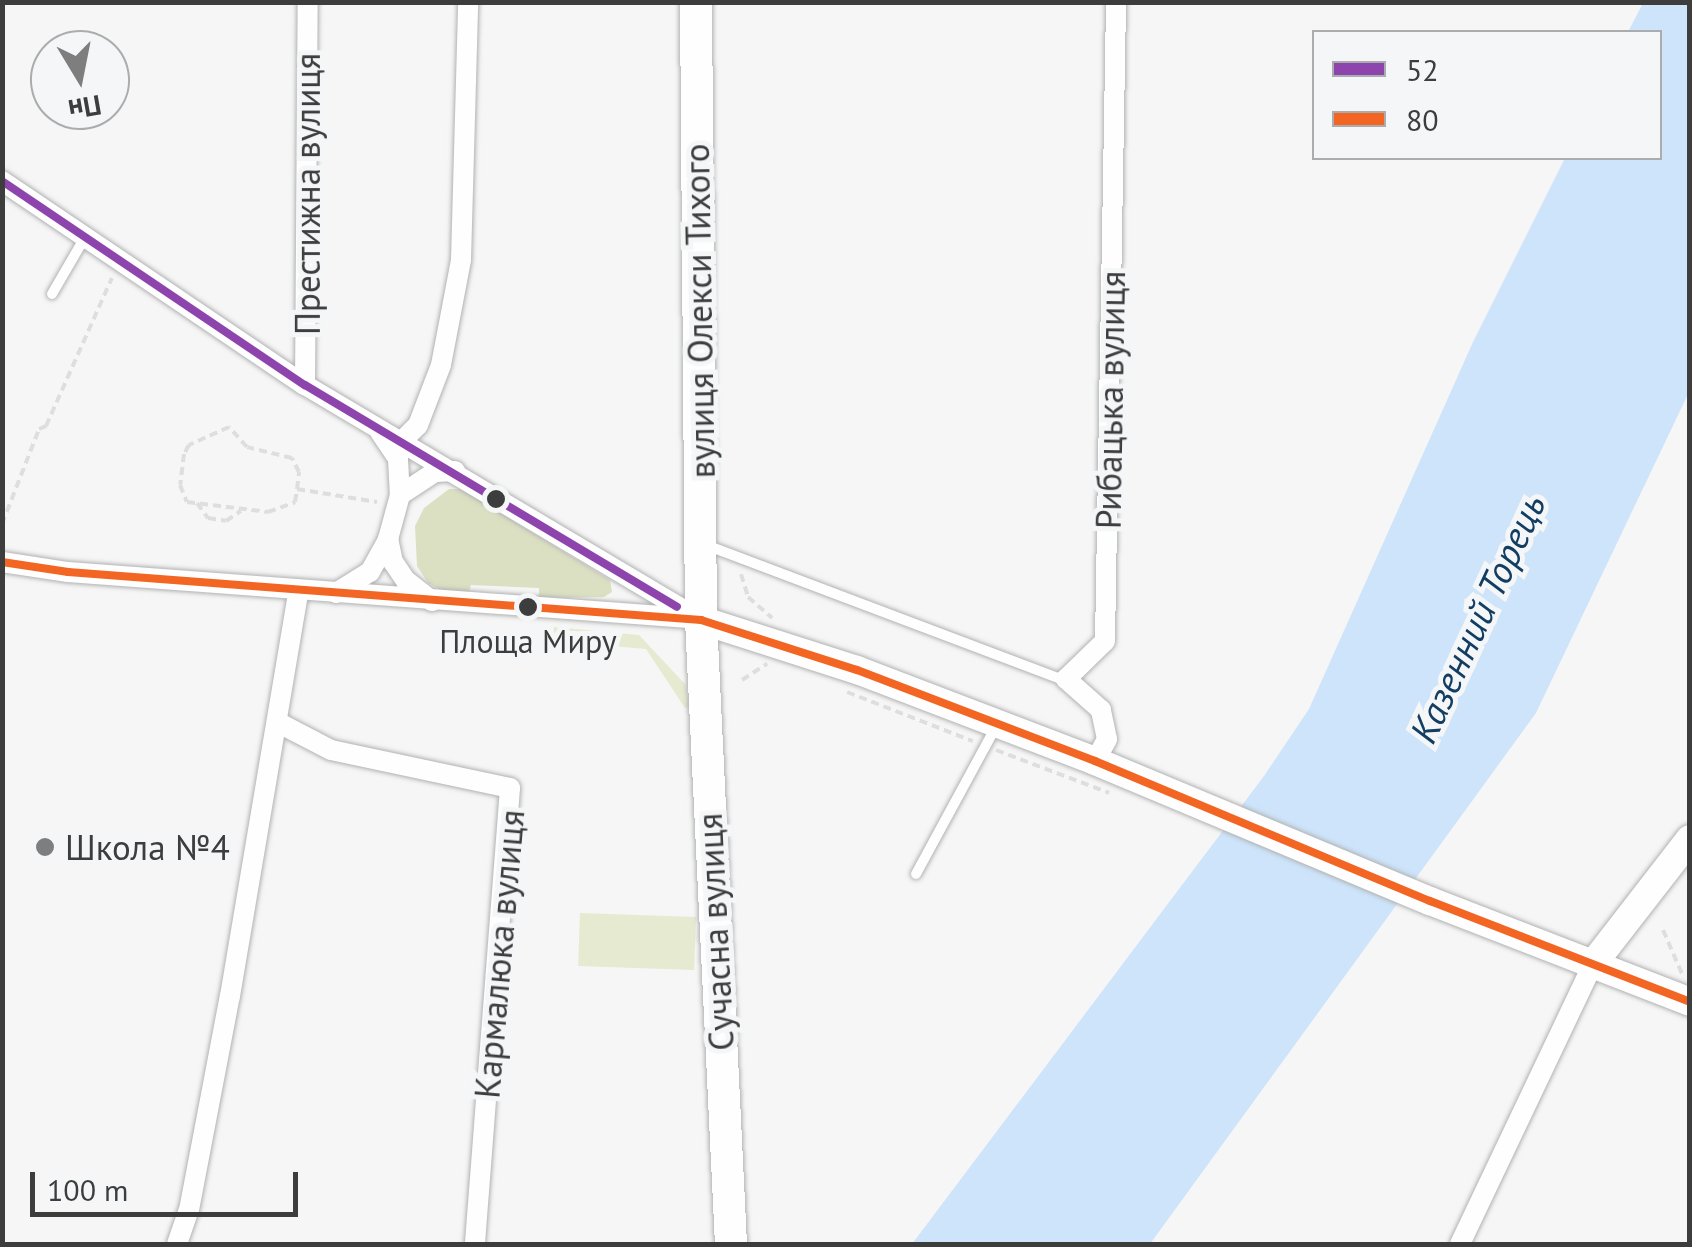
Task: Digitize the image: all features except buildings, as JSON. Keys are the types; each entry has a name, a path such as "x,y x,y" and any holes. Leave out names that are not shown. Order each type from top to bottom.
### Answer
{"main road":[{"name":"вулиця Олекси Тихого","path":"696,2 701,620"},
{"path":"701,620 856,670 1095,761 1430,901 1690,1002"},
{"name":"Сучасна вулиця","path":"701,620 731,1244"},
{"path":"1593,964 1690,839"}],"street":[{"name":"Престижна вулиця","path":"305,385 308,2"},
{"path":"402,440 418,424 441,366 460,260 468,2"},
{"name":"Рибацька вулиця","path":"1070,682 1066,679 1106,641 1116,2"},
{"path":"2,182 305,385 701,620"},
{"path":"336,593 370,572 388,539 399,500 398,459 376,426"},
{"path":"399,500 435,472 455,471"},
{"path":"388,539 394,562 406,581 432,601"},
{"path":"2,562 382,597 615,610 701,620"},
{"path":"186,1241 299,590"},
{"path":"1070,682 1101,710 1107,738 1095,761"},
{"name":"Кармалюка вулиця","path":"277,722 331,750 510,788 475,1244"},
{"path":"1460,1244 1593,964"}],"lane":[{"path":"52,294 84,237"},
{"path":"700,542 1070,682"},
{"path":"916,874 998,724"}],"path":[{"path":"2,524 39,430 46,426 120,260"},
{"path":"229,427 240,434 247,446 292,458 299,472 295,502 285,510 197,503 187,502 182,494 184,454 188,445 229,427"},
{"path":"297,488 399,500"},
{"path":"197,503 208,518 226,521 244,509"},
{"path":"1663,930 1678,970 1690,980"}],"green space":[{"path":"449,489 461,489 610,580 612,592 604,597 539,598 539,588 471,585 468,596 451,595 428,583 417,566 415,526 424,508"},
{"path":"554,627 639,635 685,684 690,707 685,708 646,649 553,641"},
{"path":"580,913 696,917 694,970 578,966"}],"water":[{"name":"Казенний Торець","path":"1643,3 1689,3 1689,392 1536,713 1150,1244 912,1244 1264,776 1309,709 1473,342 1564,160 1662,160 1662,30 1629,30"}],"transit line":[{"name":"52","path":"2,181 305,385 677,607"},
{"name":"80","path":"2,562 68,572 701,620 857,670 1095,761 1430,901 1690,1002"}],"place":[{"name":"Площа Миру","path":"528,607"},
{"name":"Школа №4","path":"45,847"}]}
